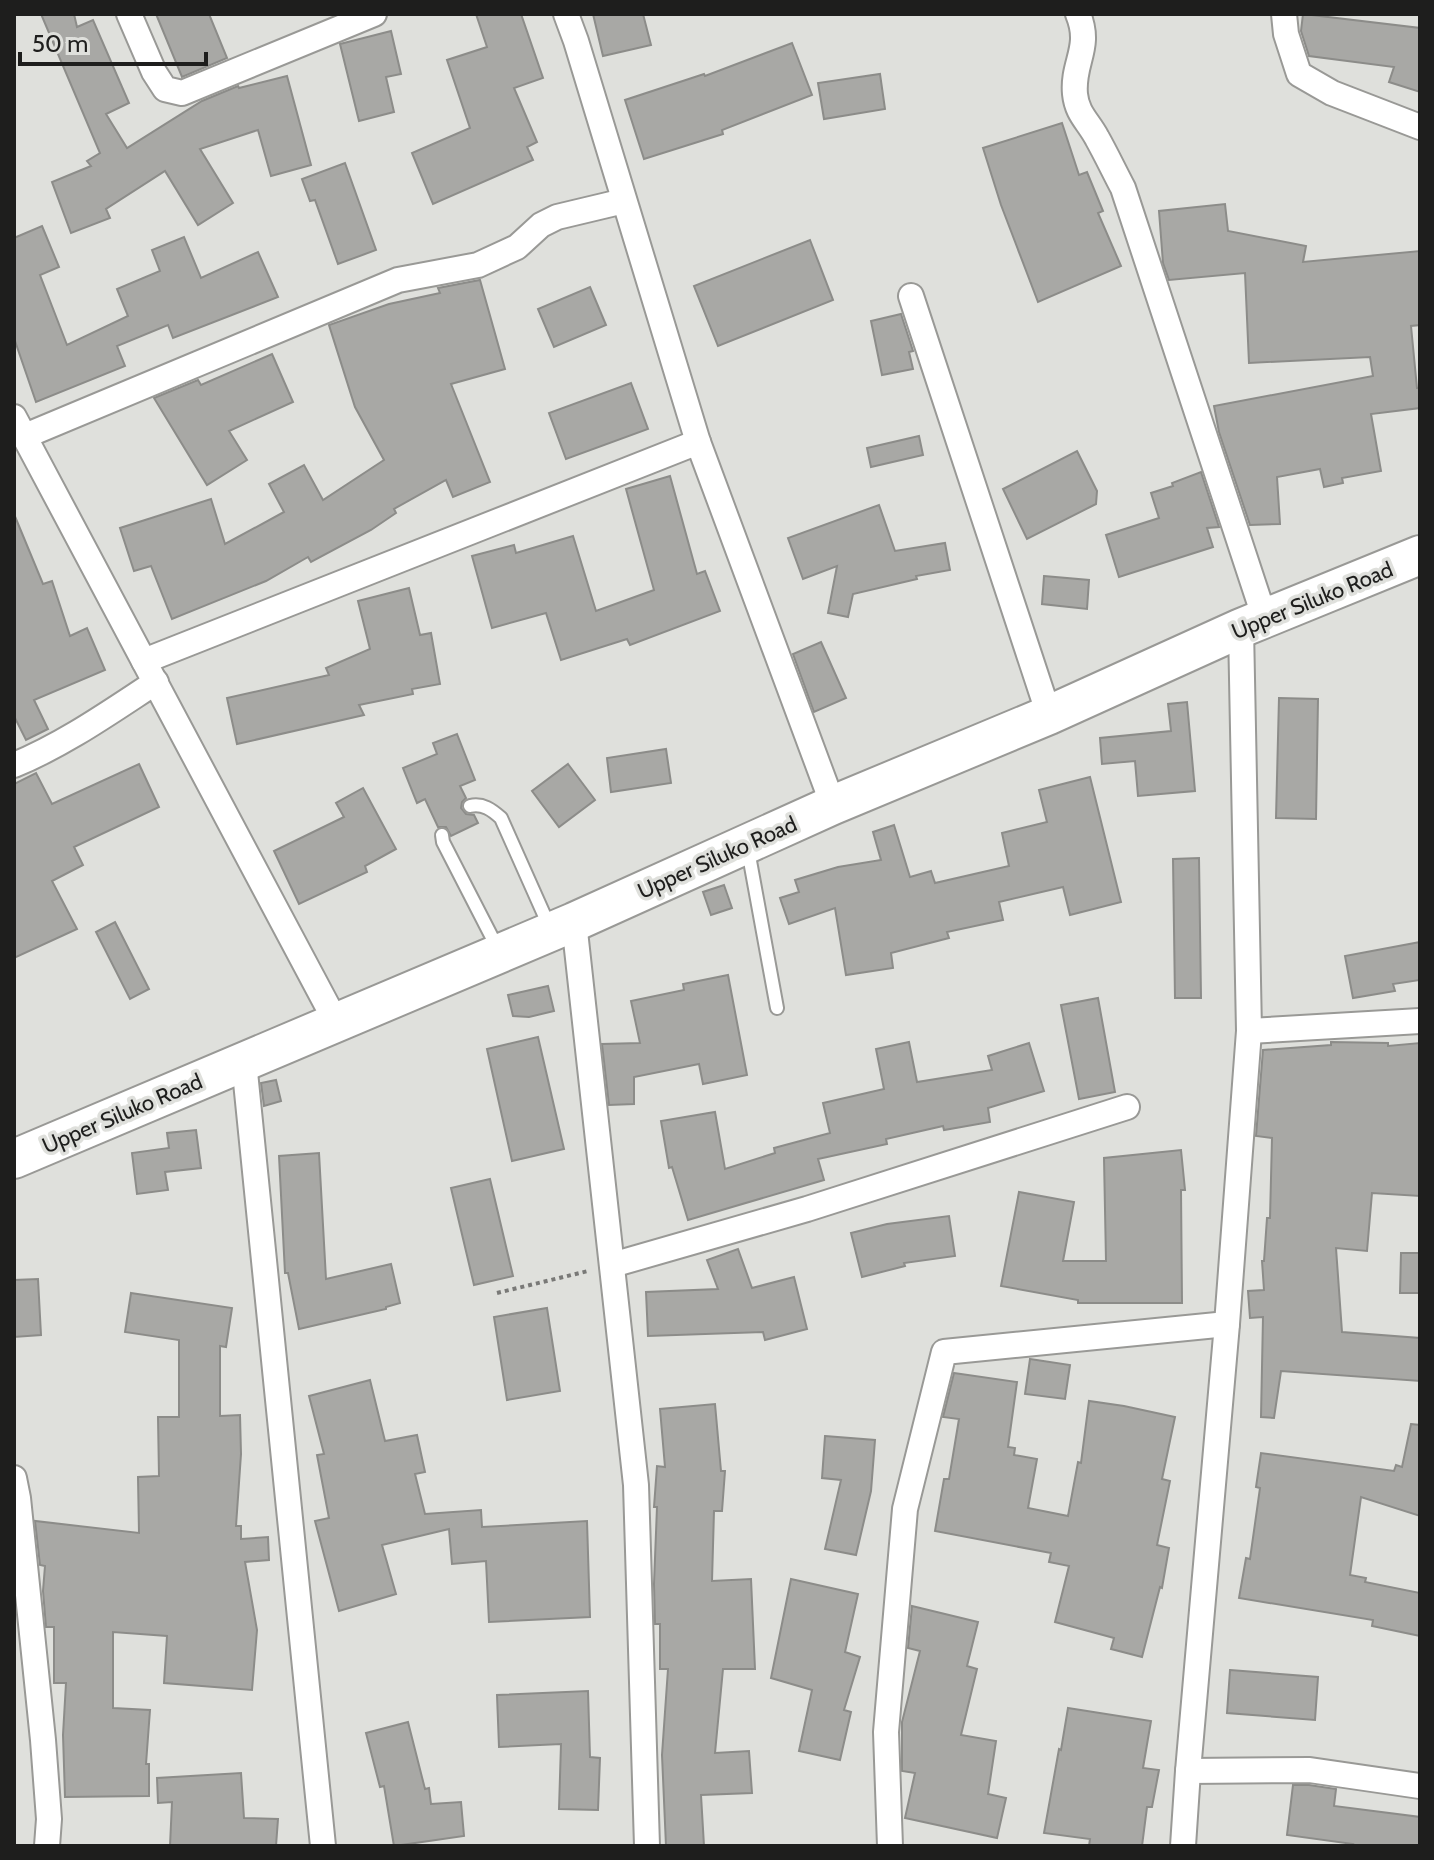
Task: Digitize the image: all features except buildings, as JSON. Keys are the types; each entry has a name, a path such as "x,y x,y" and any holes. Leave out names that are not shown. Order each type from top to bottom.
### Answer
{"main road":[{"name":"Upper Siluko Road","path":"14,1159 500,953 833,805 1420,555"}],"street":[{"path":"129,14 154,72 165,89 182,93 374,14"},
{"path":"566,14 698,442 833,805"},
{"path":"1078,14 1083,25 1084,43 1075,73 1075,94 1080,115 1095,133 1123,188 1253,624 1249,1031 1183,1846"},
{"path":"1284,14 1286,34 1299,74 1332,93 1420,127"},
{"path":"336,1022 20,427 398,280 478,265 517,247 541,225 557,217 624,201"},
{"path":"911,296 1049,715"},
{"path":"14,765 61,743 150,671 698,442"},
{"path":"562,926 612,1265 636,1485 647,1846"},
{"path":"1249,1031 1420,1021"},
{"path":"244,1062 323,1846"},
{"path":"612,1265 807,1209 1127,1107"},
{"path":"890,1846 886,1732 905,1509 944,1352 1227,1324"},
{"path":"14,1478 19,1554 43,1740 49,1819 47,1846"},
{"path":"1188,1771 1310,1770 1420,1786"}],"lane":[{"path":"470,806 490,808 501,818 562,926"},
{"path":"442,835 500,953"},
{"path":"747,843 777,1008"}],"path":[{"path":"497,1293 612,1265"}]}
